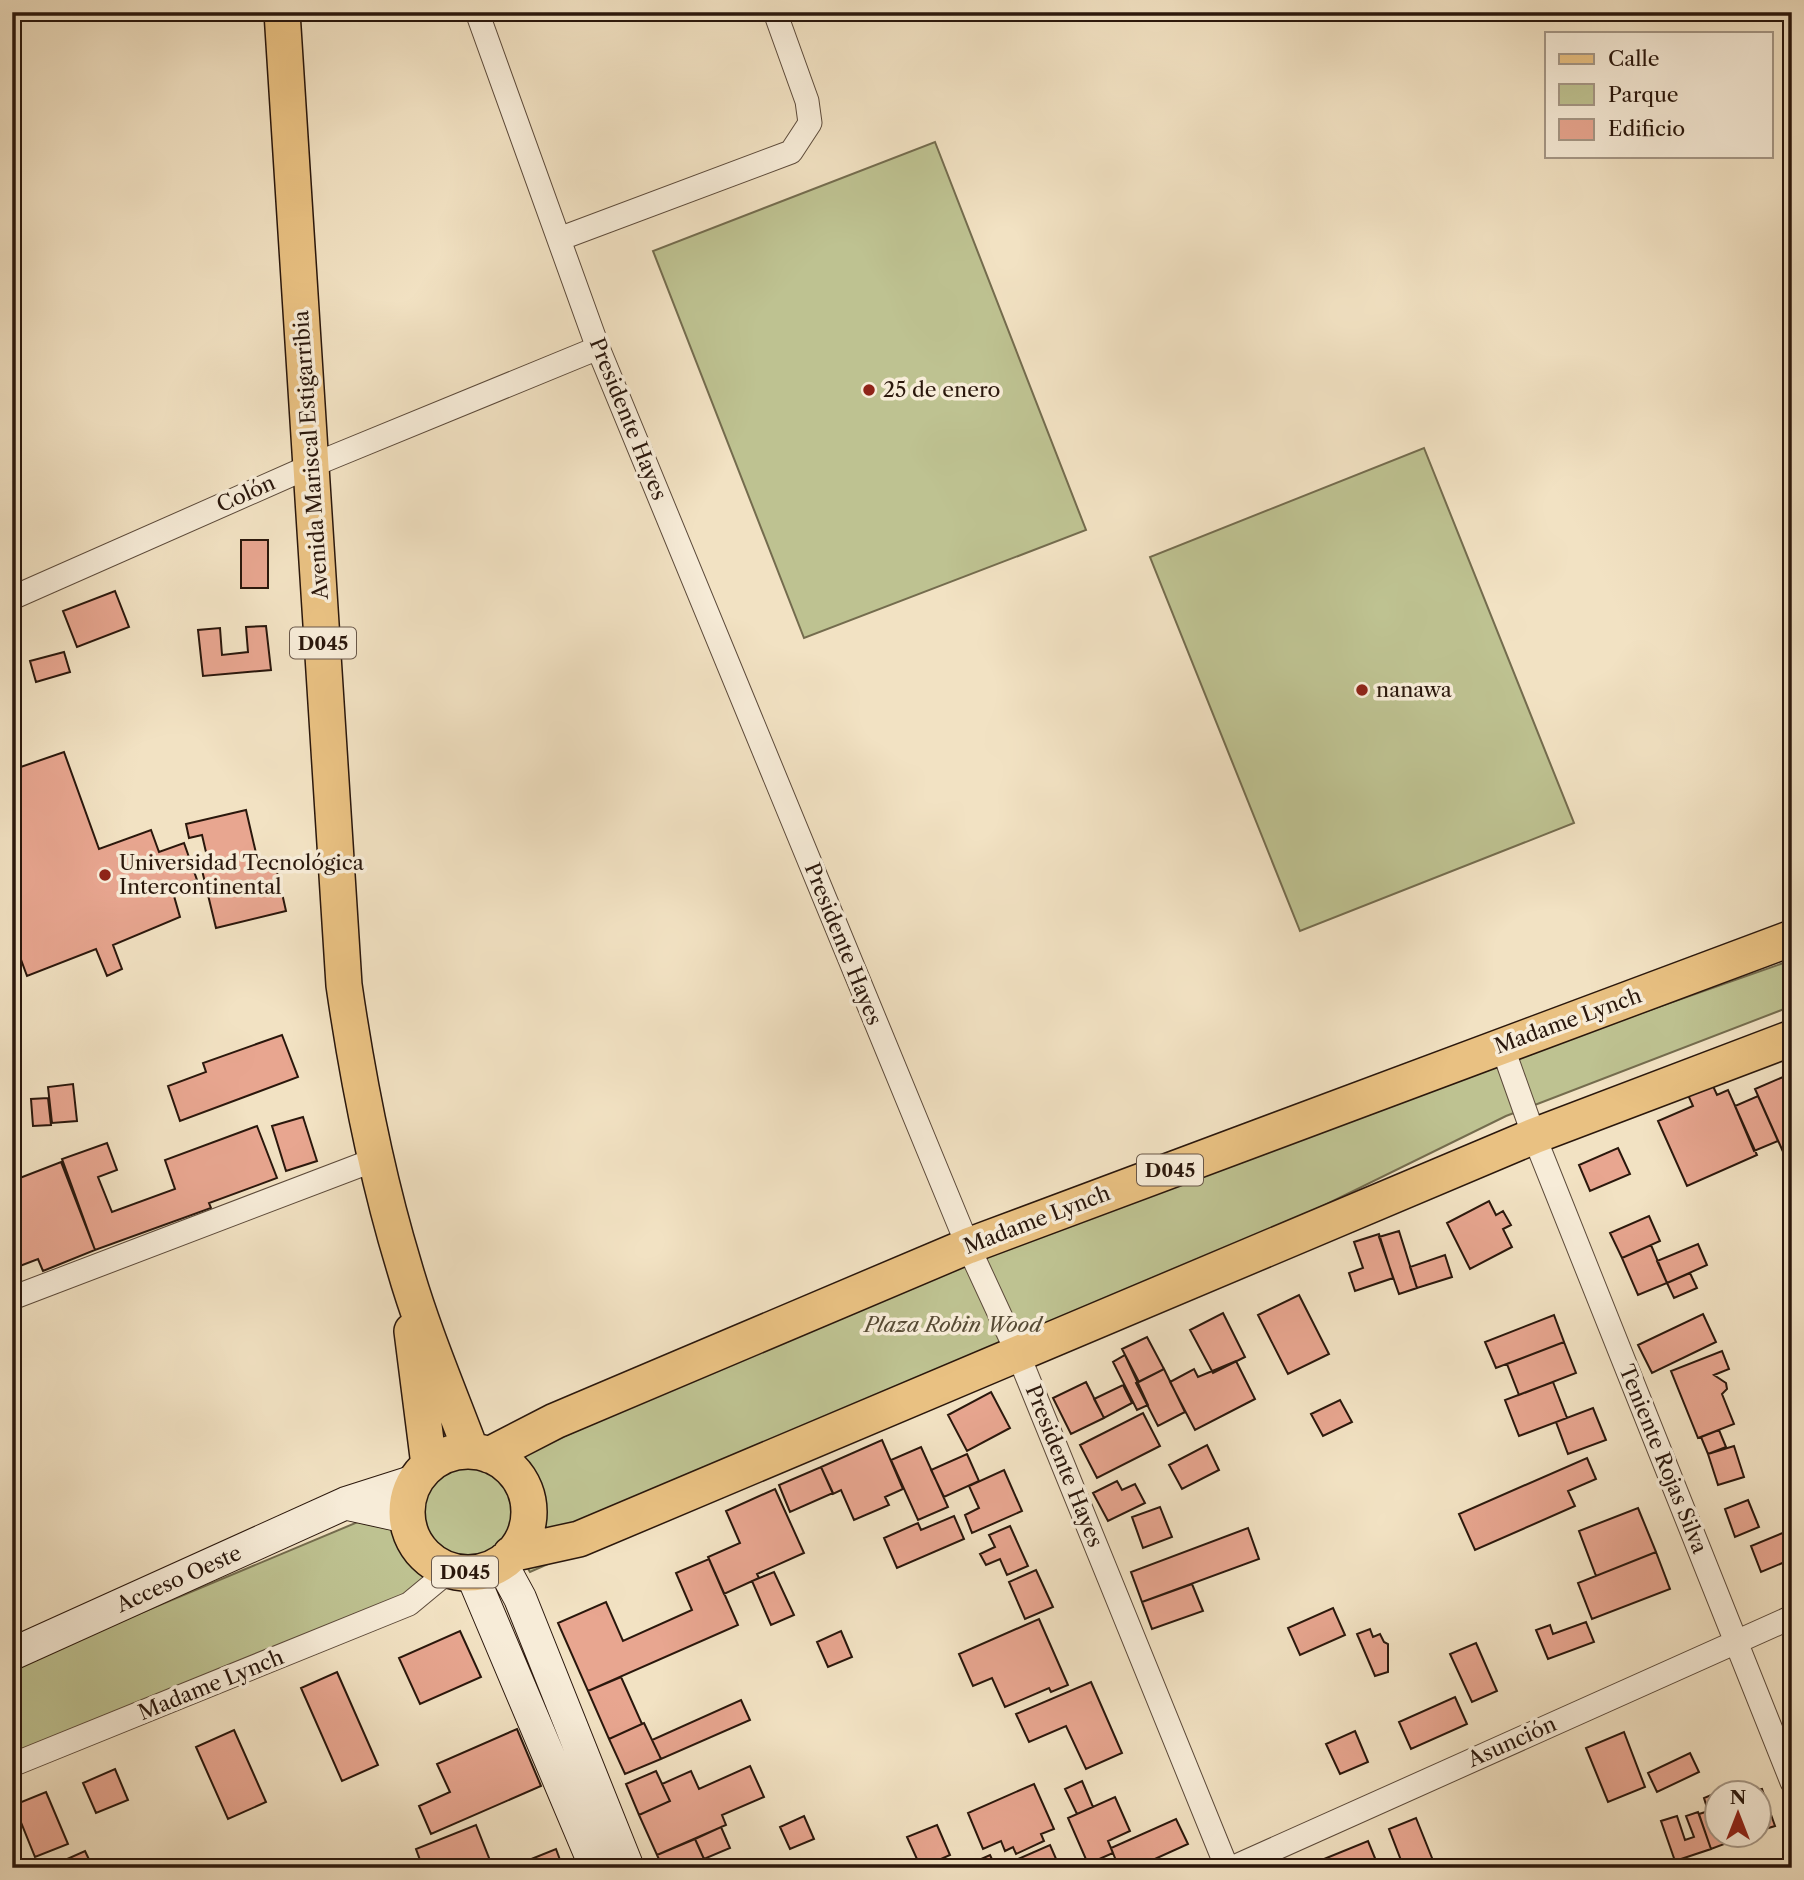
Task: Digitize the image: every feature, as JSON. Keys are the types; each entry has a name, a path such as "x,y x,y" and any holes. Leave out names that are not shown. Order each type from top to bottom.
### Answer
{"main road":[{"name":"Avenida Mariscal Estigarribia","path":"282,12 313,465 344,985 374,1160 404,1268 480,1453"},
{"name":"Madame Lynch","path":"480,1453 968,1246 1792,938"},
{"path":"473,1564 579,1539 1534,1136 1792,1038"},
{"name":"Avenida Mariscal Estigarribia","path":"404,1268 422,1473"},
{"name":"D045","path":"480,1453 511,1469 527,1499 526,1530 473,1564 415,1542 407,1517 410,1492 422,1473 442,1457 480,1453"},
{"name":"Acceso Oeste","path":"12,1654 346,1503 422,1473"},
{"path":"346,1503 407,1517"},
{"path":"473,1564 596,1868"},
{"path":"473,1564 520,1598 628,1868"}],"street":[{"name":"Presidente Hayes","path":"478,12 598,348 968,1246 1018,1354 1229,1868"},
{"path":"559,239 791,152 810,124 809,112 775,12"},
{"name":"Colón","path":"12,598 313,465 598,348"},
{"name":"Teniente Rojas Silva","path":"1502,1046 1534,1136 1792,1782"},
{"path":"12,1298 374,1160"},
{"name":"Madame Lynch","path":"12,1765 409,1604 473,1564"},
{"name":"Asunción","path":"1229,1868 1792,1617"}],"green space":[{"name":"25 de enero","path":"935,142 1086,530 804,638 653,251"},
{"name":"nanawa","path":"1424,448 1574,823 1300,931 1150,557"},
{"name":"Plaza Robin Wood","path":"1792,960 1792,1006 1506,1116 1001,1364 530,1572 521,1557 535,1530 536,1507 527,1485 511,1460 956,1262 1485,1068"},
{"path":"469,1467 487,1470 502,1480 512,1495 515,1513 512,1531 502,1546 487,1556 469,1559 451,1556 436,1546 426,1531 423,1513 426,1495 436,1480 451,1470"},
{"path":"396,1506 399,1532 409,1553 426,1570 449,1582 12,1754 12,1667"}],"building":[{"path":"241,540 268,540 268,588 241,588"},
{"path":"115,591 129,627 77,647 63,611"},
{"path":"266,626 271,670 203,676 198,630 220,628 222,655 248,652 246,627"},
{"path":"64,652 70,672 36,682 30,661"},
{"path":"64,752 99,849 151,830 159,852 184,843 197,880 172,889 180,917 113,945 122,969 107,976 96,949 27,976 12,935 12,770"},
{"path":"246,810 259,866 275,862 286,911 216,928 201,866 209,865 202,835 189,838 186,824"},
{"path":"282,1035 298,1077 180,1121 168,1086 206,1072 203,1063"},
{"path":"1708,1075 1717,1095 1728,1090 1757,1155 1687,1186 1658,1121 1693,1106 1684,1086"},
{"path":"1783,1077 1792,1098 1792,1150 1784,1154 1755,1089"},
{"path":"73,1084 77,1121 52,1123 48,1087"},
{"path":"1758,1096 1778,1141 1754,1151 1735,1106"},
{"path":"48,1098 51,1125 33,1126 31,1099"},
{"path":"303,1117 317,1161 286,1171 272,1126"},
{"path":"257,1126 277,1178 209,1203 211,1208 95,1250 62,1159 107,1143 117,1170 98,1177 112,1212 175,1189 165,1160"},
{"path":"1618,1148 1630,1174 1590,1191 1579,1165"},
{"path":"61,1162 95,1250 43,1271 38,1259 12,1269 12,1181"},
{"path":"1489,1201 1496,1215 1503,1211 1511,1225 1503,1229 1512,1247 1470,1269 1447,1223"},
{"path":"1649,1216 1660,1241 1622,1258 1610,1233"},
{"path":"1399,1231 1417,1288 1399,1294 1379,1237"},
{"path":"1379,1234 1393,1278 1355,1291 1349,1273 1363,1268 1354,1242"},
{"path":"1698,1244 1707,1265 1667,1283 1657,1261"},
{"path":"1651,1245 1667,1283 1638,1295 1622,1258"},
{"path":"1445,1255 1452,1277 1417,1288 1410,1267"},
{"path":"1690,1273 1697,1288 1674,1298 1667,1283"},
{"path":"1299,1295 1329,1354 1288,1374 1258,1315"},
{"path":"1223,1313 1245,1357 1213,1373 1190,1330"},
{"path":"1703,1314 1716,1342 1652,1373 1638,1345"},
{"path":"1554,1315 1564,1342 1496,1368 1485,1342"},
{"path":"1147,1337 1164,1369 1139,1382 1122,1349"},
{"path":"1564,1342 1576,1373 1519,1395 1507,1364"},
{"path":"1722,1351 1729,1369 1714,1375 1726,1383 1727,1389 1722,1394 1734,1424 1698,1438 1671,1371"},
{"path":"1125,1355 1148,1405 1137,1410 1113,1362"},
{"path":"1236,1361 1255,1399 1195,1430 1170,1382 1194,1369 1198,1377"},
{"path":"1164,1369 1185,1412 1158,1426 1136,1383"},
{"path":"1086,1382 1104,1418 1071,1434 1053,1398"},
{"path":"1553,1382 1567,1418 1519,1436 1505,1400"},
{"path":"1123,1385 1132,1403 1104,1418 1094,1399"},
{"path":"991,1392 1010,1428 967,1451 948,1415"},
{"path":"1340,1400 1352,1422 1323,1436 1311,1414"},
{"path":"1593,1408 1606,1440 1568,1454 1556,1422"},
{"path":"1143,1413 1160,1446 1097,1478 1080,1445"},
{"path":"1719,1430 1726,1447 1708,1454 1701,1437"},
{"path":"882,1440 903,1489 885,1497 889,1505 854,1520 841,1490 833,1494 821,1467"},
{"path":"1207,1445 1219,1470 1182,1489 1169,1465"},
{"path":"1734,1446 1744,1477 1718,1485 1708,1454"},
{"path":"921,1447 948,1507 918,1520 891,1460"},
{"path":"967,1454 979,1481 944,1497 931,1470"},
{"path":"1587,1458 1596,1479 1568,1491 1575,1506 1475,1550 1459,1514"},
{"path":"821,1467 833,1493 790,1512 779,1485"},
{"path":"1004,1470 1022,1511 972,1533 965,1515 979,1508 969,1486"},
{"path":"1117,1481 1122,1490 1135,1484 1145,1503 1108,1521 1093,1493"},
{"path":"775,1489 804,1553 757,1574 759,1578 724,1594 708,1557 740,1543 726,1511"},
{"path":"1748,1500 1759,1527 1735,1537 1725,1509"},
{"path":"1160,1507 1172,1537 1143,1548 1132,1517"},
{"path":"1638,1508 1656,1552 1596,1576 1579,1531"},
{"path":"954,1516 964,1539 897,1568 884,1538 918,1523 921,1530"},
{"path":"1010,1526 1028,1566 1007,1575 1000,1559 986,1565 980,1554 995,1547 989,1535"},
{"path":"1248,1528 1259,1559 1142,1602 1131,1572"},
{"path":"1785,1532 1792,1549 1792,1559 1761,1572 1751,1546"},
{"path":"1656,1552 1670,1589 1592,1619 1578,1583"},
{"path":"709,1559 738,1625 588,1691 558,1623 606,1602 623,1641 692,1610 676,1573"},
{"path":"1036,1570 1053,1607 1025,1619 1009,1582"},
{"path":"774,1572 794,1615 771,1625 752,1581"},
{"path":"1192,1584 1203,1611 1152,1629 1142,1602"},
{"path":"1333,1608 1345,1635 1300,1655 1288,1628"},
{"path":"1039,1619 1068,1685 1051,1692 1049,1688 1005,1707 992,1678 973,1686 959,1654"},
{"path":"1586,1622 1594,1642 1548,1659 1536,1630 1550,1625 1553,1634"},
{"path":"1370,1629 1373,1637 1380,1634 1388,1644 1388,1672 1375,1676 1357,1634"},
{"path":"460,1631 481,1677 420,1704 399,1658"},
{"path":"841,1631 852,1657 828,1667 817,1642"},
{"path":"1476,1643 1497,1691 1472,1702 1450,1654"},
{"path":"337,1672 378,1765 342,1781 301,1688"},
{"path":"621,1677 642,1724 609,1739 588,1691"},
{"path":"1091,1682 1122,1753 1086,1769 1066,1726 1029,1742 1016,1714"},
{"path":"1455,1697 1467,1724 1411,1749 1399,1722"},
{"path":"741,1700 750,1720 661,1759 652,1740"},
{"path":"644,1723 661,1759 625,1774 609,1739"},
{"path":"517,1729 541,1786 431,1834 419,1806 450,1792 437,1764"},
{"path":"234,1730 266,1802 228,1819 196,1747"},
{"path":"1355,1731 1368,1762 1340,1774 1326,1744"},
{"path":"1624,1732 1645,1787 1608,1802 1586,1748"},
{"path":"1690,1753 1699,1772 1657,1792 1648,1773"},
{"path":"750,1766 764,1797 722,1815 726,1825 657,1855 639,1815 670,1801 662,1784 691,1771 699,1789"},
{"path":"115,1769 128,1800 96,1813 83,1783"},
{"path":"656,1771 670,1801 639,1815 626,1784"},
{"path":"1082,1781 1093,1807 1077,1814 1065,1789"},
{"path":"1034,1784 1054,1829 1041,1834 1044,1841 1016,1854 1013,1847 1005,1851 1001,1841 983,1849 968,1813"},
{"path":"46,1792 68,1844 35,1857 14,1805"},
{"path":"1115,1797 1130,1831 1108,1841 1113,1853 1088,1864 1068,1818"},
{"path":"1698,1812 1702,1823 1702,1848 1711,1849 1675,1861 1661,1821 1677,1816 1685,1840 1694,1837 1686,1816"},
{"path":"804,1816 814,1839 790,1849 780,1827"},
{"path":"1416,1818 1436,1868 1404,1868 1389,1829"},
{"path":"1176,1819 1188,1844 1135,1868 1119,1868 1111,1848"},
{"path":"476,1825 491,1863 479,1868 423,1868 416,1849"},
{"path":"937,1825 950,1855 921,1868 907,1837"},
{"path":"721,1827 730,1848 704,1859 695,1839"},
{"path":"695,1839 708,1868 663,1868 657,1855"},
{"path":"1368,1841 1379,1868 1302,1868"},
{"path":"1050,1845 1060,1868 1021,1868 1018,1859"},
{"path":"556,1849 563,1868 509,1868"},
{"path":"85,1851 93,1868 47,1868"},
{"path":"990,1855 996,1868 961,1868"}],"place":[{"name":"25 de enero","path":"869,390"},
{"name":"nanawa","path":"1362,690"},
{"name":"Universidad Tecnológica Intercontinental","path":"105,875"}]}
